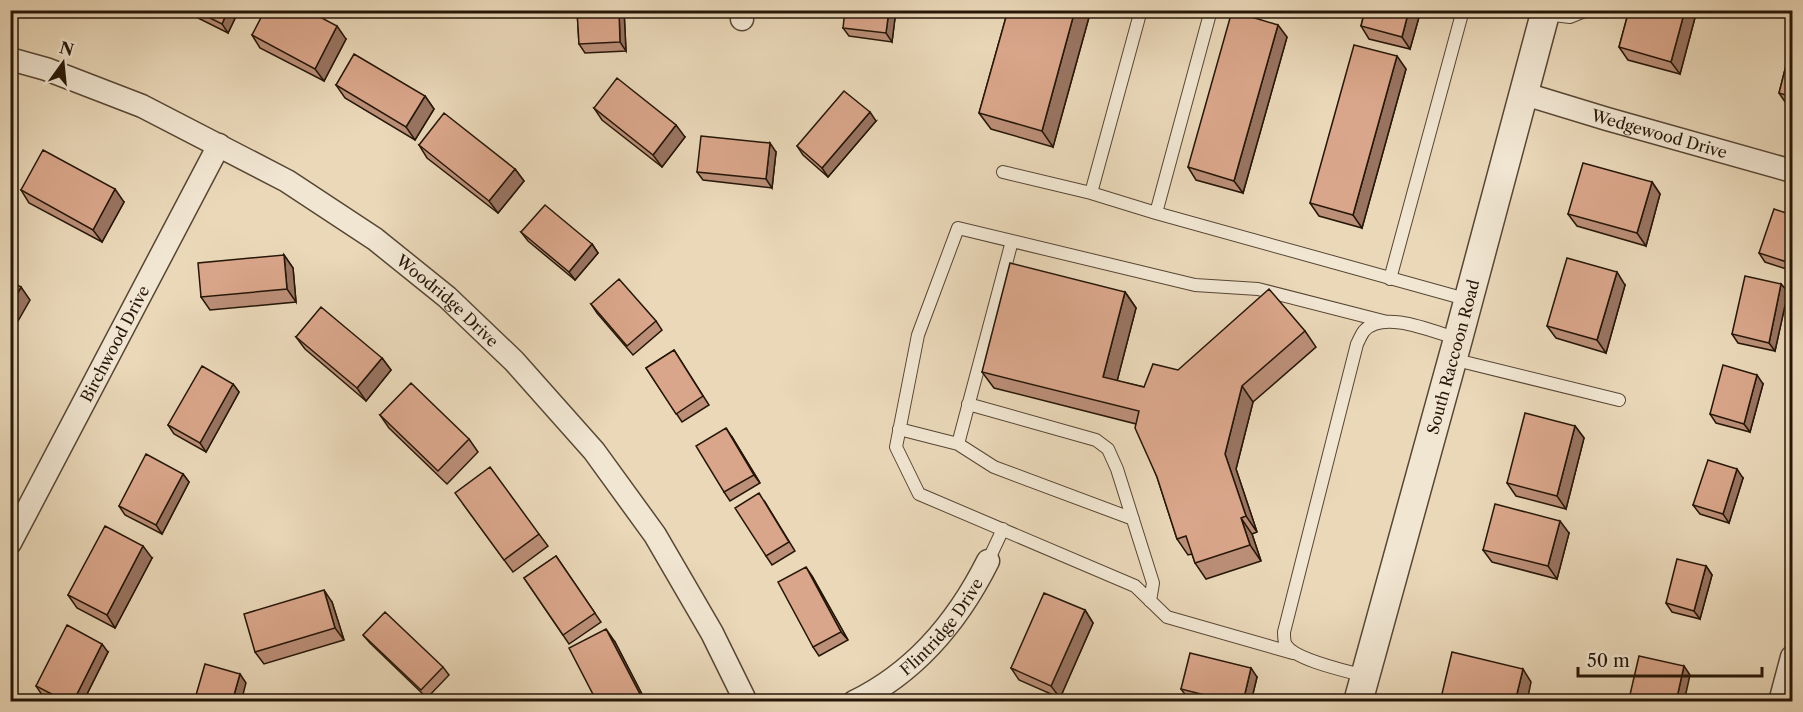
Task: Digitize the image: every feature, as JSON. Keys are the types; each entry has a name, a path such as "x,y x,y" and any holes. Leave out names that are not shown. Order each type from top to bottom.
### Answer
{"street":[{"name":"South Raccoon Road","path":"1361,689 1546,12"},
{"name":"Woodridge Drive","path":"10,59 46,69 142,106 288,181 375,239 447,297 514,361 594,451 655,536 712,633 746,702"},
{"name":"Wedgewood Drive","path":"1525,94 1792,171"},
{"name":"Birchwood Drive","path":"10,543 219,145"},
{"name":"Flintridge Drive","path":"854,702 904,670 929,647 952,621 974,588 988,561"},
{"path":"1780,702 1792,657"}],"lane":[{"path":"1091,193 1141,10"},
{"path":"1156,213 1211,10"},
{"path":"1390,279 1463,10"},
{"path":"1546,12 1570,16 1587,10"},
{"path":"1004,172 1091,193 1469,300"},
{"path":"1361,689 1293,653 1167,617 1135,586 919,494 896,447 918,335 958,228 1195,285 1258,289 1387,322"},
{"path":"958,444 1012,241"},
{"path":"1293,653 1284,644 1284,632 1357,344 1365,330 1378,323 1394,321 1455,349 1619,400"},
{"path":"968,404 1096,440 1108,449 1117,469 1154,583 1150,601"},
{"path":"899,429 958,444 994,467 1133,519"},
{"path":"988,561 1003,530"}],"building":[{"path":"194,10 228,10 222,24"},
{"path":"265,10 307,10 337,26 315,69 252,35"},
{"path":"577,10 619,10 620,42 579,44"},
{"path":"845,10 889,10 886,33 843,28"},
{"path":"1008,10 1075,10 1042,131 979,113"},
{"path":"1365,10 1409,10 1402,37 1361,26"},
{"path":"1629,10 1685,10 1671,62 1619,47"},
{"path":"1232,11 1278,25 1234,181 1188,167"},
{"path":"1792,42 1792,97 1779,93"},
{"path":"1354,45 1397,56 1353,215 1310,203"},
{"path":"354,54 425,96 406,127 336,85"},
{"path":"617,78 676,125 653,155 594,108"},
{"path":"844,91 870,112 822,168 797,146"},
{"path":"444,113 515,169 489,201 419,145"},
{"path":"701,136 770,143 766,179 697,172"},
{"path":"43,150 115,189 93,230 21,190"},
{"path":"1583,163 1652,182 1637,233 1568,214"},
{"path":"545,205 592,244 569,272 521,232"},
{"path":"1774,209 1792,215 1790,263 1759,253"},
{"path":"284,255 287,289 201,297 198,263"},
{"path":"1567,258 1617,272 1597,340 1547,326"},
{"path":"1010,263 1125,292 1103,377 1144,387 1153,364 1178,370 1269,289 1305,331 1242,386 1225,454 1246,516 1241,518 1250,545 1195,563 1186,536 1177,539 1157,477 1135,428 1139,411 982,372"},
{"path":"1745,276 1781,284 1769,343 1732,334"},
{"path":"619,279 656,321 627,346 591,304"},
{"path":"10,281 21,287 10,307"},
{"path":"321,307 382,358 357,388 296,337"},
{"path":"674,350 703,396 676,414 646,368"},
{"path":"1723,365 1757,375 1744,424 1710,414"},
{"path":"202,366 233,384 200,443 168,425"},
{"path":"411,383 469,439 438,471 380,415"},
{"path":"1525,413 1575,426 1557,496 1507,483"},
{"path":"726,428 754,475 724,492 696,446"},
{"path":"146,454 183,474 156,525 119,506"},
{"path":"1708,460 1737,469 1723,514 1693,505"},
{"path":"490,467 539,534 504,560 455,493"},
{"path":"759,493 789,542 766,556 735,508"},
{"path":"1495,504 1560,521 1548,566 1483,550"},
{"path":"105,526 143,546 107,615 68,595"},
{"path":"556,556 595,613 563,635 524,578"},
{"path":"1677,559 1706,566 1694,611 1666,603"},
{"path":"806,567 841,632 813,647 778,582"},
{"path":"324,590 335,628 255,652 244,614"},
{"path":"1044,593 1085,610 1051,686 1011,668"},
{"path":"385,612 443,667 421,690 363,635"},
{"path":"67,625 102,644 73,702 67,702 36,686"},
{"path":"606,629 642,698 635,702 597,702 569,648"},
{"path":"1452,652 1523,669 1515,702 1440,702"},
{"path":"1190,653 1251,668 1243,702 1232,702 1181,689"},
{"path":"1639,656 1684,666 1676,702 1640,702 1629,699"},
{"path":"205,664 240,674 232,702 194,702"},
{"path":"459,695 461,702 429,702"}]}
